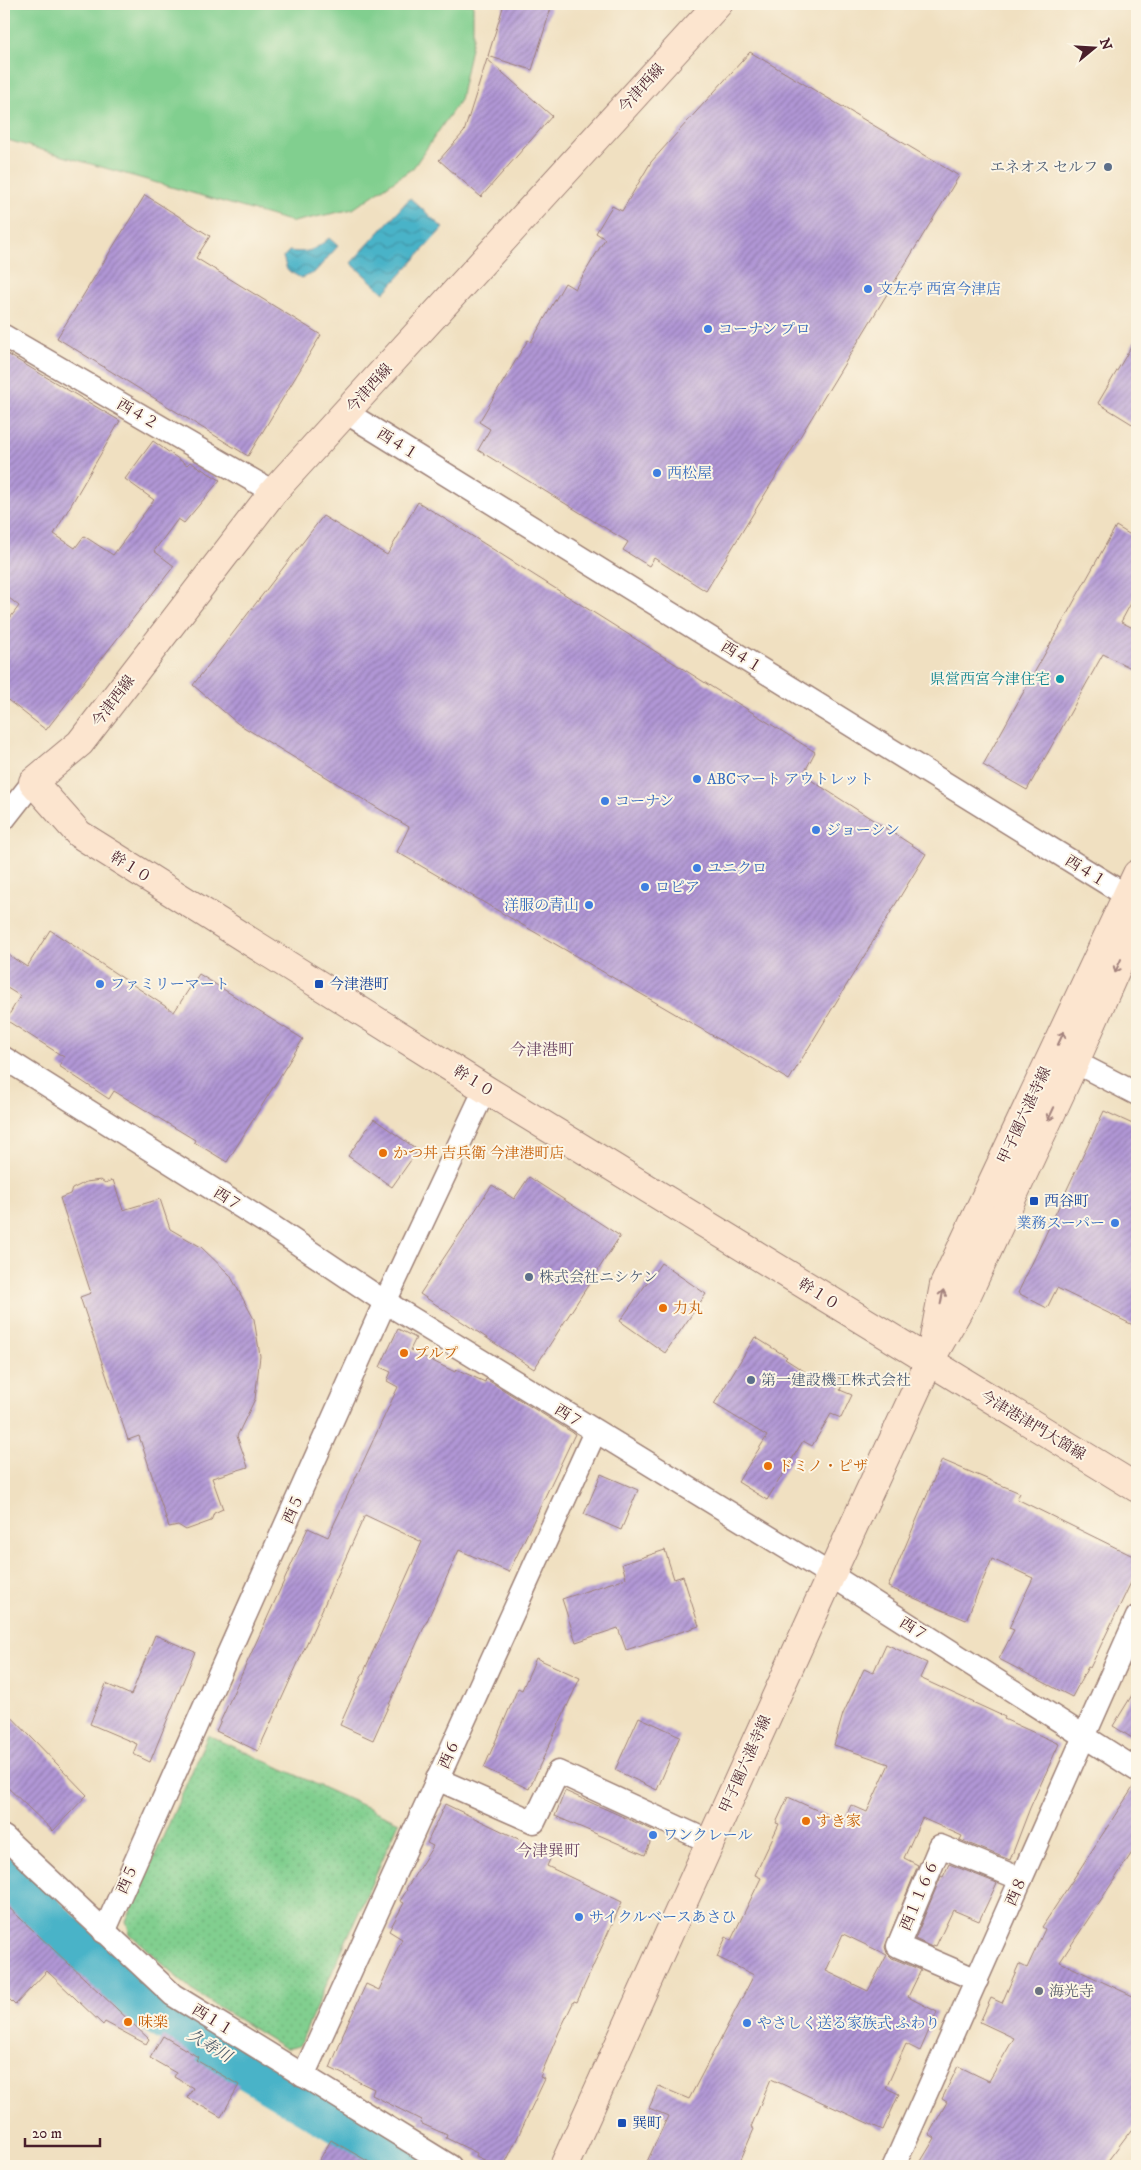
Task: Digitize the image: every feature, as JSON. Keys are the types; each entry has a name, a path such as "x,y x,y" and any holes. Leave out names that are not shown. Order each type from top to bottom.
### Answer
{"main road":[{"name":"今津西線","path":"34,782 80,743 273,492 718,4"},
{"name":"幹１０","path":"34,782 79,834 485,1089 929,1362"},
{"name":"甲子園六湛寺線","path":"929,1362 944,1285 1134,891"},
{"name":"甲子園六湛寺線","path":"564,2166 929,1362 966,1297 1075,1062 1137,922"},
{"name":"今津港津門大箇線","path":"929,1362 1137,1488"}],"street":[{"name":"西４２","path":"4,336 273,492"},
{"name":"西４１","path":"347,413 1134,891"},
{"path":"4,801 34,782"},
{"path":"4,819 34,782"},
{"name":"西７","path":"4,1058 270,1225 385,1302 594,1432 831,1575 1137,1770"},
{"path":"1075,1062 1137,1094"},
{"name":"西５","path":"104,1932 385,1302 485,1089"},
{"name":"西６","path":"303,2076 594,1432"},
{"name":"西８","path":"894,2166 1137,1617"},
{"path":"437,1779 534,1822 558,1772 710,1842"},
{"name":"西１１","path":"4,1837 173,1995 450,2166"},
{"name":"西１１６６","path":"976,1980 898,1946 940,1846 1021,1880"}],"green space":[{"path":"4,4 473,4 473,38 460,100 413,168 353,209 293,222 4,139"},
{"path":"208,1735 399,1822 299,2046 286,2049 191,1990 130,1934 126,1921"}],"water":[{"path":"410,198 443,228 384,293 351,263"},
{"path":"329,238 338,246 314,273 301,278 287,270 283,257 289,251 301,252 310,250"},
{"path":"4,1864 132,1987 122,2001 4,1891"},
{"path":"261,2069 426,2166 401,2166 256,2079"}],"building":[{"path":"504,4 538,4 551,8 532,70 488,56"},
{"name":"コーナン プロ","path":"750,52 959,176 706,591 654,558 649,566 623,550 628,542 478,450 490,429 479,422 528,340 531,342 565,283 575,289 605,239 596,233 612,206 622,211 651,162"},
{"path":"487,59 552,116 481,197 439,160 464,132"},
{"path":"145,195 210,236 196,258 321,335 248,456 57,338"},
{"path":"1137,337 1137,427 1098,403"},
{"path":"4,352 120,421 54,534 75,548 84,536 113,555 154,500 125,479 153,441 187,465 190,462 220,480 184,523 178,519 154,551 174,566 46,730 4,697 4,626 19,606 4,594"},
{"name":"コーナン","path":"418,502 815,752 803,775 926,854 789,1080 397,852 409,827 237,723 193,685 323,516 387,555"},
{"name":"県営西宮今津住宅","path":"1116,526 1137,539 1137,592 1121,622 1137,630 1137,671 1103,654 1027,790 983,765"},
{"path":"50,930 174,1012 199,974 303,1039 227,1162 194,1142 195,1140 114,1091 109,1099 59,1066 64,1057 6,1020 20,996 4,986 4,952 27,967"},
{"path":"1104,1111 1137,1126 1137,1327 1057,1288 1047,1308 1018,1293"},
{"name":"かつ丼 吉兵衛 今津港町店","path":"374,1119 418,1150 392,1187 348,1156"},
{"name":"株式会社ニシケン","path":"529,1177 620,1236 534,1369 420,1294 492,1185 514,1199"},
{"path":"101,1180 105,1183 113,1180 123,1210 160,1199 170,1229 201,1247 230,1275 254,1319 260,1356 255,1399 237,1436 248,1467 212,1478 223,1509 214,1513 211,1521 186,1530 178,1525 169,1527 139,1436 128,1440 80,1297 91,1293 60,1198 70,1194 72,1189 86,1182"},
{"name":"力丸","path":"661,1263 706,1294 665,1353 620,1321"},
{"path":"398,1329 416,1338 410,1350 455,1372 456,1369 485,1382 486,1379 575,1434 509,1572 459,1550 373,1740 340,1725 422,1542 365,1515 258,1751 216,1731 308,1528 328,1537 398,1387 387,1381 391,1372 380,1367"},
{"path":"755,1337 787,1357 785,1359 821,1382 826,1372 844,1380 840,1390 852,1395 841,1418 831,1414 812,1446 803,1441 767,1500 738,1482 767,1436 714,1404"},
{"path":"942,1460 1020,1493 1017,1499 1137,1558 1137,1570 1090,1668 1088,1667 1072,1697 999,1659 1014,1630 1009,1628 1033,1578 992,1559 966,1620 888,1587"},
{"path":"601,1474 638,1490 621,1530 584,1514"},
{"path":"665,1550 674,1579 683,1576 699,1626 626,1650 618,1628 576,1642 562,1599 626,1578 622,1564"},
{"path":"155,1635 195,1652 150,1762 133,1754 137,1744 90,1724 106,1684 131,1695"},
{"path":"886,1644 927,1663 920,1678 1059,1744 1030,1808 1010,1860 960,1840 962,1836 922,1818 904,1858 918,1865 885,1947 887,1953 892,1958 921,1970 908,1997 937,2012 920,2051 906,2044 886,2088 899,2094 883,2130 771,2079 751,2127 754,2129 738,2166 645,2166 668,2116 649,2108 659,2086 689,2099 754,1975 717,1957 726,1937 731,1940 761,1878 755,1875 779,1824 776,1823 788,1797 843,1822 851,1805 867,1812 889,1764 834,1745 843,1714 864,1669 873,1673","holes":["843,1934 887,1955 868,1991 826,1971"]},
{"path":"536,1658 580,1678 529,1789 484,1768 518,1688 522,1690"},
{"path":"1137,1687 1137,1741 1113,1726"},
{"path":"4,1709 87,1795 53,1831 4,1784"},
{"path":"639,1717 680,1736 657,1790 615,1770"},
{"path":"1136,1783 1137,1845 1060,1962 1137,1998 1137,2122 1104,2166 918,2166 935,2138 929,2134 947,2102 942,2099 958,2066 989,2081 1014,2038 980,2022 991,1998 1002,2003 1019,1964 1027,1968 1045,1929 1042,1927"},
{"path":"565,1791 655,1831 645,1855 555,1816"},
{"path":"445,1804 552,1855 547,1866 622,1902 577,2002 574,2001 559,2032 540,2077 545,2079 504,2166 497,2166 476,2156 477,2153 446,2138 447,2135 420,2123 421,2120 372,2095 374,2089 330,2068 342,2036 366,1984 379,1990 402,1939 389,1931 404,1903 400,1901 406,1889 433,1846 427,1843"},
{"path":"949,1864 997,1883 979,1921 953,1910 936,1946 933,1945 932,1947 915,1939 941,1876 943,1877"},
{"path":"4,1903 149,2039 146,2044 105,2022 103,2025 47,1971 15,2005 4,1994"},
{"path":"163,2036 198,2057 196,2060 239,2085 221,2117 187,2098 193,2088 174,2077 176,2073 150,2058"},
{"path":"331,2140 376,2166 316,2166"}],"waterway":[{"name":"久寿川","path":"4,1879 128,1996 414,2166"}],"place":[{"name":"エネオス セルフ","path":"1108,167"},
{"name":"文左亭 西宮今津店","path":"868,289"},
{"name":"コーナン プロ","path":"708,329"},
{"name":"西松屋","path":"657,473"},
{"name":"県営西宮今津住宅","path":"1060,679"},
{"name":"ABCマート アウトレット","path":"697,779"},
{"name":"コーナン","path":"605,801"},
{"name":"ジョーシン","path":"816,830"},
{"name":"ユニクロ","path":"697,868"},
{"name":"ロピア","path":"645,887"},
{"name":"洋服の青山","path":"589,905"},
{"name":"ファミリーマート","path":"100,984"},
{"name":"今津港町","path":"319,984"},
{"name":"かつ丼 吉兵衛 今津港町店","path":"383,1153"},
{"name":"西谷町","path":"1034,1201"},
{"name":"業務スーパー","path":"1115,1223"},
{"name":"株式会社ニシケン","path":"529,1277"},
{"name":"力丸","path":"663,1308"},
{"name":"プルプ","path":"404,1353"},
{"name":"第一建設機工株式会社","path":"751,1380"},
{"name":"ドミノ・ピザ","path":"768,1466"},
{"name":"すき家","path":"806,1821"},
{"name":"ワンクレール","path":"653,1835"},
{"name":"サイクルベースあさひ","path":"579,1917"},
{"name":"海光寺","path":"1039,1991"},
{"name":"味楽","path":"128,2022"},
{"name":"やさしく送る家族式 ふわり","path":"747,2023"},
{"name":"巽町","path":"622,2123"}],"district":[{"name":"今津港町","path":"542,1049"},
{"name":"今津巽町","path":"548,1850"}]}
